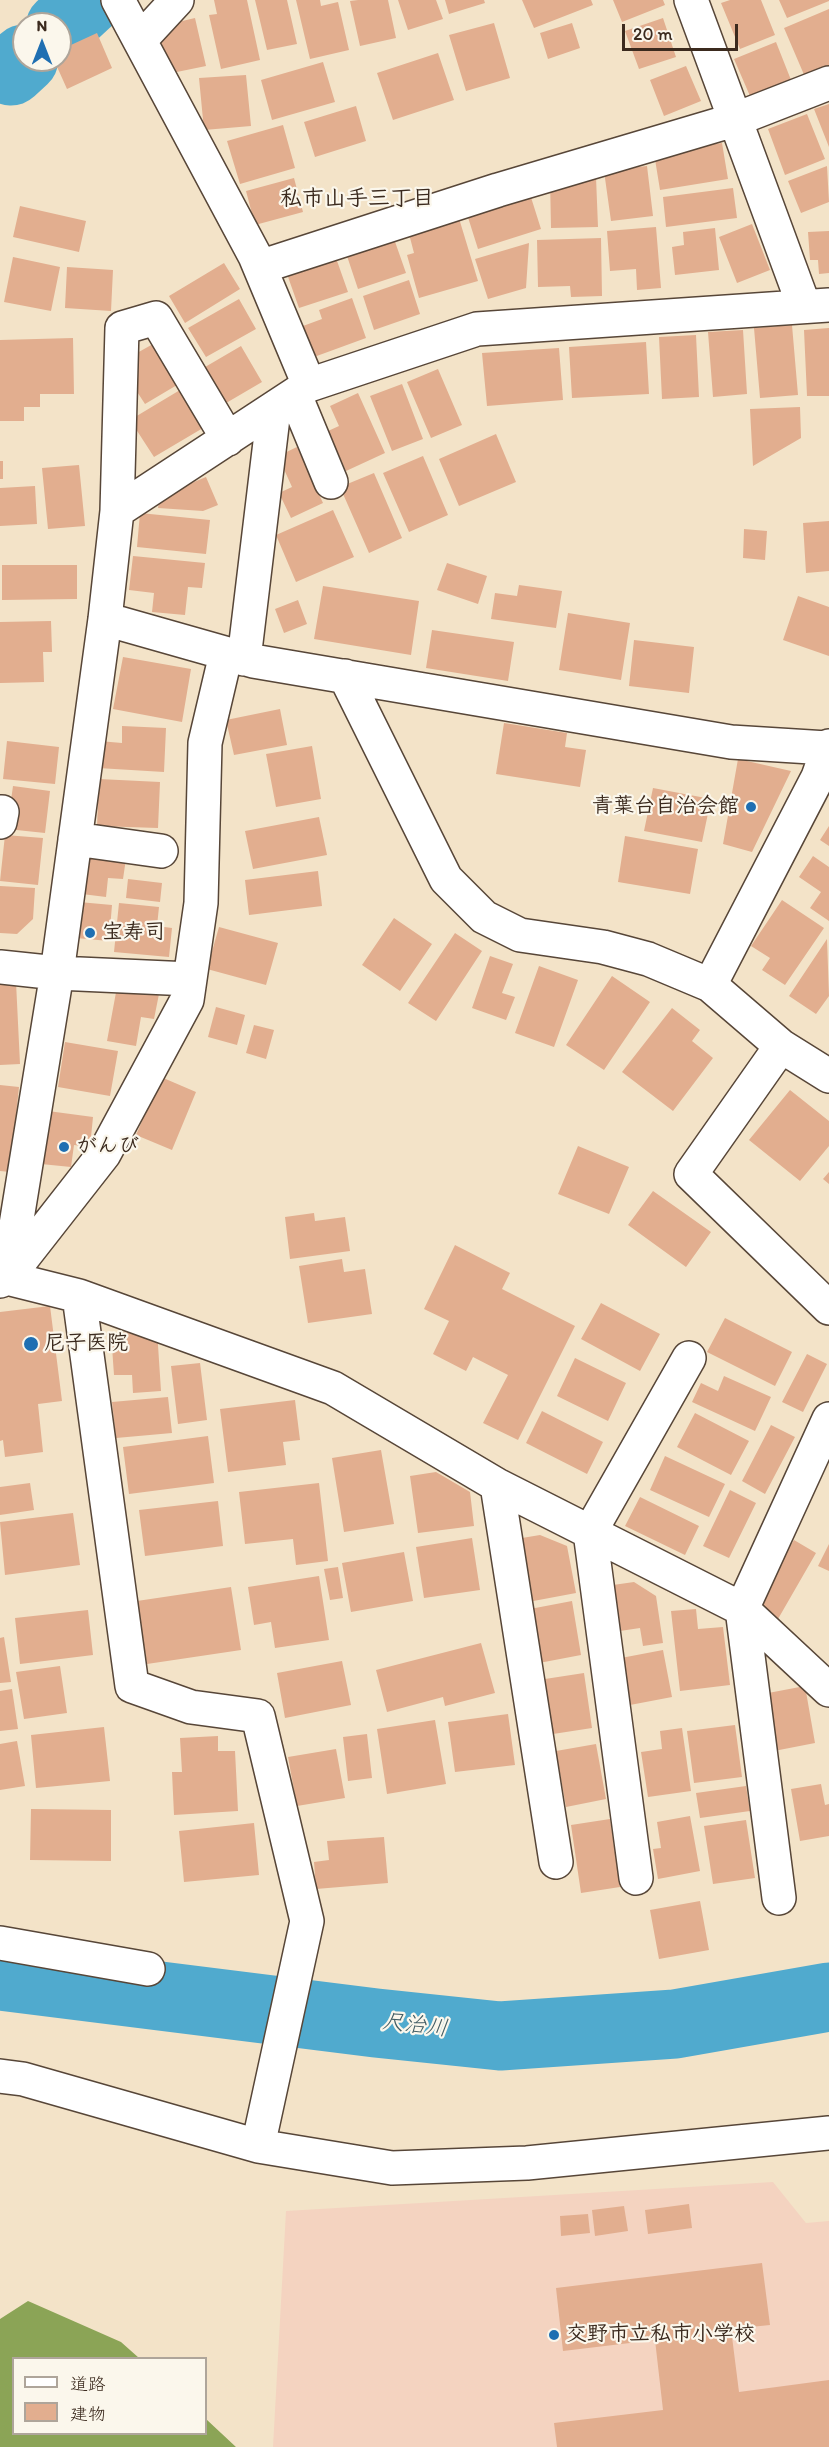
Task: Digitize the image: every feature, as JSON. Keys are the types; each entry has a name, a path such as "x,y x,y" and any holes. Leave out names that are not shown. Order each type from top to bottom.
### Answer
{"street":[{"path":"118,0 260,267 293,396 331,482"},
{"path":"138,35 177,0"},
{"path":"117,511 293,396 477,329 817,305 734,120 691,0"},
{"path":"260,267 498,190 734,120 829,83"},
{"path":"4,1280 57,973 105,619 117,511 122,328 156,318 228,439"},
{"path":"4,1280 104,1154 187,1000 201,903 205,743 235,657 293,396"},
{"path":"105,619 235,657 731,742 828,747 818,777 710,985"},
{"path":"345,676 446,879 484,917 520,935 603,947 648,959 710,985 781,1046 829,1076"},
{"path":"75,839 161,850"},
{"path":"0,967 57,973 190,979"},
{"path":"781,1046 691,1174 829,1308"},
{"path":"4,1280 79,1296 333,1388 497,1485 742,1609 829,1690"},
{"path":"79,1296 132,1686 191,1707 258,1716 307,1921 258,2146"},
{"path":"636,1878 591,1532 689,1358"},
{"path":"779,1898 742,1609 829,1419"},
{"path":"497,1485 555,1862"},
{"path":"0,1943 148,1969"},
{"path":"0,2076 23,2079 258,2146 392,2168 527,2163 829,2133"}],"shaded area":[{"name":"交野市立私市小学校","path":"773,2182 806,2223 829,2221 829,2447 273,2447 286,2211"}],"green space":[{"path":"28,2301 121,2342 138,2357 12,2357 12,2435 207,2435 207,2420 236,2447 0,2447 0,2319"}],"building":[{"path":"214,0 247,0 260,60 221,69 209,15 217,14"},
{"path":"255,0 287,0 297,44 267,50"},
{"path":"296,0 320,0 321,6 338,2 349,50 310,59"},
{"path":"388,0 396,38 360,46 350,1"},
{"path":"398,0 436,0 443,19 408,30"},
{"path":"445,0 484,0 485,3 449,14"},
{"path":"522,0 591,0 593,5 534,28"},
{"path":"613,0 663,0 665,5 622,22"},
{"path":"730,0 761,0 775,35 740,49 721,3"},
{"path":"779,0 829,0 829,1 787,18"},
{"path":"829,9 829,66 805,77 784,28"},
{"path":"195,18 206,66 167,74 157,27"},
{"path":"663,18 676,57 639,69 625,31"},
{"path":"494,23 510,78 466,91 449,35"},
{"path":"572,23 580,48 548,59 540,33"},
{"path":"97,33 112,68 67,89 59,72 72,72 72,44"},
{"path":"776,42 791,80 750,96 734,59"},
{"path":"438,53 454,100 393,120 377,73"},
{"path":"323,62 335,102 272,120 261,80"},
{"path":"686,66 701,101 664,116 650,80"},
{"path":"246,75 251,126 204,130 199,78"},
{"path":"829,104 829,147 814,109"},
{"path":"356,106 366,141 315,157 304,122"},
{"path":"807,114 825,159 785,175 768,129"},
{"path":"283,125 295,168 240,184 227,141"},
{"path":"722,143 728,179 660,190 654,153"},
{"path":"647,166 653,216 611,221 604,171"},
{"path":"827,166 829,202 801,213 788,181"},
{"path":"596,177 598,227 551,228 550,178"},
{"path":"294,178 303,212 255,225 246,191"},
{"path":"733,188 737,218 666,227 663,197"},
{"path":"529,191 541,229 478,249 466,211"},
{"path":"20,206 86,221 79,252 13,237"},
{"path":"458,215 478,281 419,298 407,255 414,253 408,230"},
{"path":"752,224 770,270 737,283 719,237"},
{"path":"656,227 661,288 637,290 636,269 610,271 607,231"},
{"path":"715,228 719,270 675,275 672,247 684,245 683,232"},
{"path":"829,231 829,273 819,274 818,260 810,260 808,232"},
{"path":"393,236 406,273 358,289 346,253"},
{"path":"601,238 602,296 571,297 570,286 538,287 537,240"},
{"path":"529,243 526,288 488,299 475,259"},
{"path":"13,257 60,267 51,311 4,302"},
{"path":"336,258 348,292 299,308 287,274"},
{"path":"224,263 240,289 185,323 169,296"},
{"path":"67,267 113,270 111,311 65,308"},
{"path":"409,280 420,314 374,330 363,296"},
{"path":"352,298 366,338 314,357 303,326 322,319 319,310"},
{"path":"239,299 256,329 206,357 188,328"},
{"path":"792,325 798,395 760,398 754,328"},
{"path":"829,328 829,396 807,396 804,330"},
{"path":"743,330 747,394 713,397 708,332"},
{"path":"696,335 699,397 662,399 659,337"},
{"path":"73,338 74,394 40,394 40,407 24,407 24,421 0,421 0,340"},
{"path":"646,342 649,394 572,398 569,347"},
{"path":"153,344 177,385 145,404 132,384 137,353"},
{"path":"241,346 262,382 221,406 200,370"},
{"path":"559,348 563,400 487,406 482,353"},
{"path":"438,369 462,425 431,438 407,382"},
{"path":"402,384 423,439 392,451 370,396"},
{"path":"180,390 203,428 154,457 130,420"},
{"path":"358,393 385,453 346,471 328,431 339,426 330,406"},
{"path":"800,407 801,438 753,466 750,409"},
{"path":"496,434 516,482 459,506 439,459"},
{"path":"297,447 323,503 291,518 279,493 292,487 278,456"},
{"path":"423,456 448,515 409,532 383,473"},
{"path":"0,461 3,461 3,479 0,479"},
{"path":"79,465 85,526 48,529 42,468"},
{"path":"374,473 402,538 369,553 340,487"},
{"path":"206,477 218,505 203,511 158,508 160,496"},
{"path":"35,486 37,524 0,526 0,488"},
{"path":"333,510 354,557 296,582 276,535"},
{"path":"140,513 210,520 206,554 137,547"},
{"path":"829,521 829,571 806,573 803,523"},
{"path":"744,529 767,531 765,560 743,558"},
{"path":"133,556 205,563 202,588 188,587 185,615 152,612 154,593 129,590"},
{"path":"447,563 487,576 478,604 437,590"},
{"path":"2,565 77,565 77,599 2,600"},
{"path":"519,585 562,591 556,628 491,619 495,593 517,596"},
{"path":"323,586 419,601 411,655 314,639"},
{"path":"798,596 829,607 829,656 783,640"},
{"path":"298,600 307,624 284,633 275,609"},
{"path":"568,613 630,623 621,680 559,670"},
{"path":"51,621 52,652 43,652 44,682 0,683 0,622"},
{"path":"432,630 514,642 508,681 426,668"},
{"path":"634,640 694,647 689,693 629,686"},
{"path":"123,657 191,669 182,722 113,709"},
{"path":"280,709 287,745 234,755 226,720"},
{"path":"504,723 567,733 565,747 586,750 580,787 496,774"},
{"path":"122,726 166,728 164,772 98,768 99,741 122,743"},
{"path":"7,741 59,747 55,784 3,779"},
{"path":"312,746 321,799 276,807 266,754"},
{"name":"青葉台自治会館","path":"738,759 791,771 752,852 723,844"},
{"path":"99,779 160,782 158,828 97,826"},
{"path":"13,786 50,791 45,833 7,829"},
{"path":"653,788 711,799 702,842 644,831"},
{"path":"319,817 327,855 253,869 245,831"},
{"path":"829,826 829,846 820,840"},
{"path":"5,835 43,838 38,885 0,881"},
{"path":"625,836 698,849 690,894 618,882"},
{"path":"87,849 127,852 123,879 108,878 106,897 82,894"},
{"path":"813,856 829,867 829,921 810,908 821,892 799,877"},
{"path":"318,871 322,906 249,915 245,880"},
{"path":"128,879 162,883 160,902 126,898"},
{"path":"0,886 35,888 33,919 17,934 0,933"},
{"path":"782,900 824,928 785,985 762,970 770,958 751,946"},
{"path":"79,902 112,905 109,941 76,938"},
{"path":"119,903 159,907 157,926 172,928 169,957 114,952"},
{"path":"394,918 432,944 400,991 362,965"},
{"path":"219,927 278,943 266,985 207,969"},
{"path":"455,933 482,951 436,1021 408,1003"},
{"path":"827,939 829,996 816,1014 789,996"},
{"path":"490,956 513,964 502,993 515,997 506,1020 472,1008"},
{"path":"539,966 578,980 554,1047 515,1033"},
{"path":"612,976 650,1002 604,1070 566,1045"},
{"path":"0,982 16,982 20,1064 0,1065"},
{"path":"117,987 159,994 154,1019 141,1017 136,1046 107,1041"},
{"path":"216,1007 245,1015 237,1045 208,1037"},
{"path":"672,1008 700,1030 692,1041 713,1058 673,1111 622,1072"},
{"path":"254,1025 274,1030 266,1059 246,1053"},
{"path":"65,1042 118,1051 110,1096 58,1087"},
{"path":"161,1077 196,1092 172,1150 136,1135"},
{"path":"0,1085 19,1087 10,1172 0,1171"},
{"path":"790,1090 829,1121 829,1146 800,1181 749,1140"},
{"path":"48,1111 93,1117 90,1147 74,1145 71,1167 41,1164"},
{"path":"578,1146 629,1167 609,1214 558,1194"},
{"path":"829,1172 829,1184 823,1179"},
{"path":"653,1191 711,1232 686,1267 628,1225"},
{"path":"314,1213 315,1221 345,1217 350,1251 290,1259 285,1217"},
{"path":"455,1245 510,1273 502,1289 575,1326 518,1440 483,1423 508,1375 473,1357 466,1371 433,1354 449,1321 424,1309"},
{"path":"342,1259 344,1272 365,1269 372,1314 308,1323 299,1266"},
{"path":"601,1303 660,1334 640,1371 581,1339"},
{"path":"50,1306 62,1401 38,1404 43,1452 5,1457 3,1440 0,1441 0,1312"},
{"path":"725,1318 792,1352 775,1386 707,1352"},
{"path":"157,1330 161,1391 133,1393 132,1375 114,1375 111,1333"},
{"path":"807,1354 827,1364 803,1412 782,1402"},
{"path":"575,1358 626,1383 608,1421 557,1396"},
{"path":"200,1363 207,1420 178,1424 171,1366"},
{"path":"724,1376 771,1397 755,1431 692,1402 701,1383 718,1391"},
{"path":"168,1397 172,1433 116,1438 112,1402"},
{"path":"295,1400 300,1440 283,1442 286,1465 228,1472 220,1409"},
{"path":"542,1411 603,1442 587,1474 526,1443"},
{"path":"695,1413 749,1441 731,1475 677,1447"},
{"path":"771,1425 795,1437 765,1494 742,1481"},
{"path":"208,1436 214,1483 129,1494 123,1447"},
{"path":"381,1450 394,1524 344,1532 332,1458"},
{"path":"665,1456 725,1484 709,1517 650,1490"},
{"path":"436,1472 470,1492 474,1526 418,1533 410,1476"},
{"path":"30,1483 34,1510 0,1515 0,1487"},
{"path":"319,1483 328,1561 296,1565 293,1539 245,1544 239,1492"},
{"path":"730,1490 756,1503 729,1558 703,1546"},
{"path":"640,1497 699,1526 685,1555 625,1526"},
{"path":"218,1501 223,1546 145,1556 139,1510"},
{"path":"73,1513 80,1565 5,1575 0,1522"},
{"path":"540,1535 567,1546 576,1593 528,1602 516,1539"},
{"path":"472,1538 480,1590 424,1598 416,1547"},
{"path":"794,1540 816,1553 778,1619 755,1605"},
{"path":"829,1544 829,1571 818,1566"},
{"path":"404,1552 413,1601 351,1612 342,1563"},
{"path":"338,1567 343,1598 330,1600 324,1569"},
{"path":"319,1576 329,1640 275,1648 271,1622 254,1625 248,1587"},
{"path":"634,1582 656,1596 663,1643 643,1646 640,1628 620,1631 613,1585"},
{"path":"231,1587 241,1650 147,1664 137,1601"},
{"path":"572,1601 581,1655 539,1663 530,1609"},
{"path":"696,1609 698,1629 723,1627 730,1685 680,1691 671,1611"},
{"path":"88,1610 93,1655 20,1664 15,1618"},
{"path":"4,1637 11,1682 0,1683 0,1638"},
{"path":"481,1643 495,1693 445,1706 443,1697 387,1712 376,1670"},
{"path":"663,1650 672,1697 630,1705 621,1658"},
{"path":"342,1661 351,1705 285,1718 277,1673"},
{"path":"60,1666 67,1713 24,1719 16,1672"},
{"path":"584,1673 592,1728 553,1734 545,1679"},
{"path":"805,1686 815,1743 774,1751 763,1694"},
{"path":"12,1689 18,1729 0,1731 0,1691"},
{"path":"508,1714 515,1765 455,1772 448,1722"},
{"path":"435,1720 446,1784 387,1794 377,1729"},
{"path":"735,1725 742,1777 694,1783 687,1731"},
{"path":"104,1727 110,1781 36,1788 31,1735"},
{"path":"682,1728 691,1791 648,1797 641,1752 662,1749 660,1731"},
{"path":"367,1734 372,1778 348,1781 343,1737"},
{"path":"218,1736 218,1751 235,1751 238,1811 174,1815 172,1772 182,1772 180,1738"},
{"path":"17,1741 25,1786 0,1790 0,1744"},
{"path":"596,1744 606,1799 566,1807 556,1751"},
{"path":"336,1749 345,1798 297,1806 288,1757"},
{"path":"821,1784 825,1805 829,1804 829,1836 800,1841 791,1789"},
{"path":"746,1786 750,1811 700,1818 696,1793"},
{"path":"31,1809 111,1810 111,1861 30,1860"},
{"path":"690,1816 700,1871 658,1879 653,1849 661,1848 657,1822"},
{"path":"610,1819 620,1887 581,1893 571,1825"},
{"path":"746,1820 755,1878 713,1884 704,1826"},
{"path":"254,1823 259,1875 184,1882 179,1831"},
{"path":"384,1837 388,1883 316,1889 314,1862 329,1860 327,1841"},
{"path":"700,1901 709,1950 659,1959 650,1910"},
{"path":"689,2204 692,2228 648,2234 645,2210"},
{"path":"624,2206 628,2231 595,2236 592,2210"},
{"path":"588,2214 590,2233 561,2236 560,2216"},
{"path":"762,2263 770,2325 731,2329 739,2392 829,2380 829,2447 557,2447 554,2423 663,2410 655,2340 563,2351 556,2288"}],"waterway":[{"path":"72,16 89,0"},
{"name":"尺治川","path":"0,1976 376,2023 500,2036 675,2024 829,1997"}],"place":[{"name":"青葉台自治会館","path":"751,807"},
{"name":"宝寿司","path":"90,933"},
{"name":"がんび","path":"64,1147"},
{"name":"尼子医院","path":"31,1344"},
{"name":"交野市立私市小学校","path":"554,2335"}],"district":[{"name":"私市山手三丁目","path":"357,199"}]}
